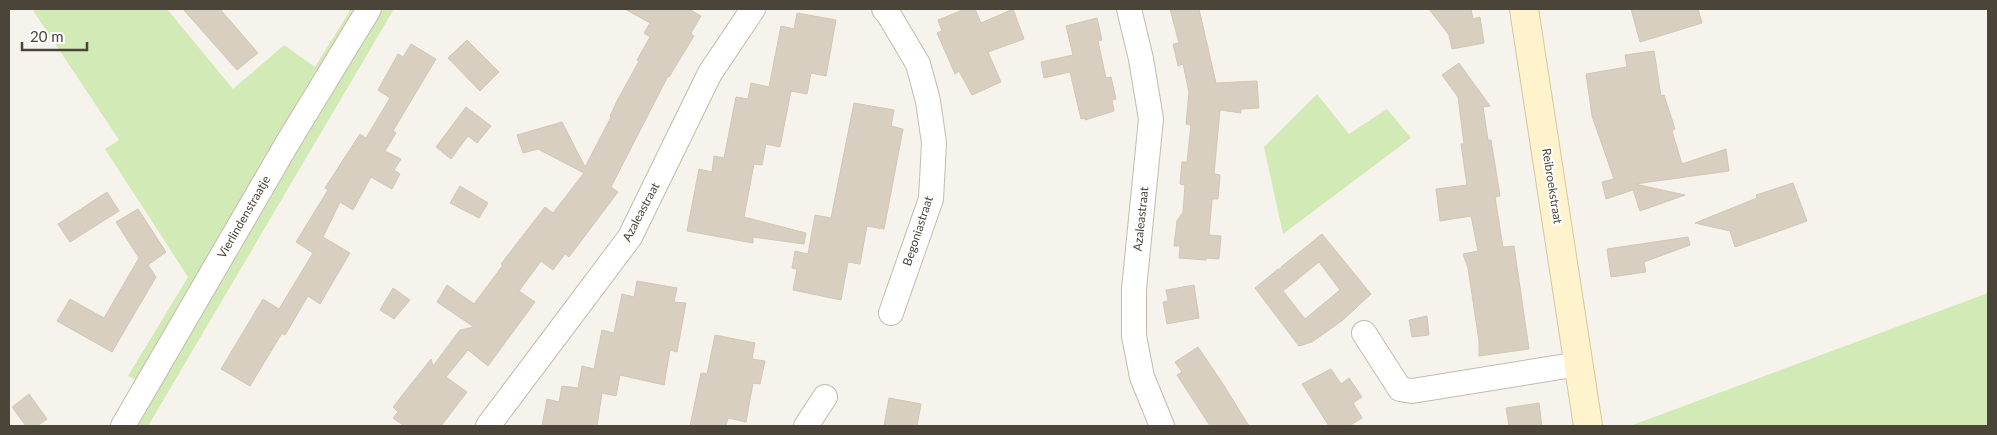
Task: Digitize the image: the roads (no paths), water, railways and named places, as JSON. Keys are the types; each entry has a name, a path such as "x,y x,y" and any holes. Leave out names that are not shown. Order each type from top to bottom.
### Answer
{"street":[{"name":"Vierlindenstraatje","path":"123,426 273,168 369,9"},
{"name":"Azaleastraat","path":"488,426 630,237 710,72 754,9"},
{"name":"Begoniastraat","path":"884,9 890,15 918,64 928,101 934,143 931,199 891,313"},
{"name":"Azaleastraat","path":"1129,9 1141,59 1151,119 1134,289 1134,336 1142,377 1162,426"},
{"name":"Reibroekstraat","path":"1524,9 1588,426"},
{"path":"1364,334 1400,389 1412,391 1578,364"},
{"path":"806,426 825,397"}]}
